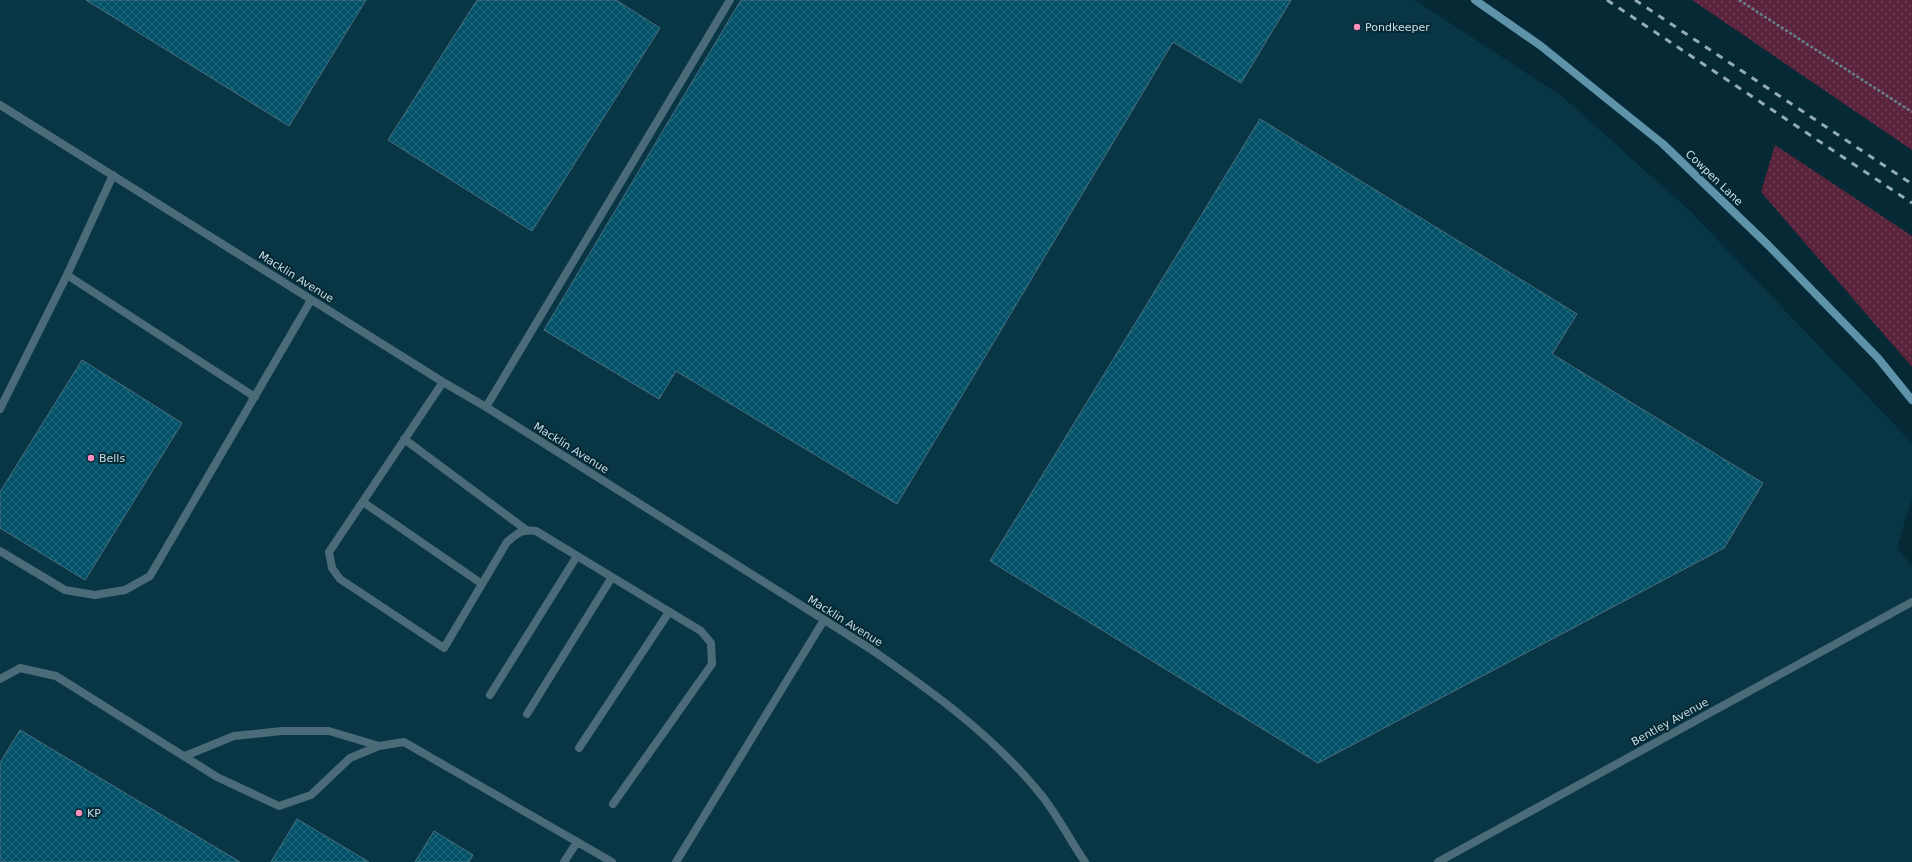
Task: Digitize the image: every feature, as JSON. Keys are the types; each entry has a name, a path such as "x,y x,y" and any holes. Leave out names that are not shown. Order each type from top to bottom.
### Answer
{"street":[{"path":"486,407 730,0"},
{"name":"Cowpen Lane","path":"1475,0 1542,46 1663,144 1768,245 1878,358 1912,400"},
{"name":"Macklin Avenue","path":"0,105 311,300 486,407 824,620 929,689 1001,749 1039,792 1085,862"},
{"path":"0,409 67,275 112,176"},
{"path":"67,275 254,397"},
{"path":"0,551 65,590 87,594 94,595 125,590 150,576 311,300"},
{"path":"443,382 329,552 332,568 340,579 444,648 507,542 518,532 525,529 536,530 701,631 711,643 712,664 613,804"},
{"path":"404,439 525,529"},
{"path":"363,502 482,584"},
{"path":"490,696 577,556"},
{"path":"526,714 612,577"},
{"name":"Bentley Avenue","path":"1438,862 1912,602"},
{"path":"579,748 669,612"},
{"path":"676,862 824,620"},
{"path":"0,679 20,668 56,676 217,777 279,806 311,795 350,758 379,746 404,742 612,862"},
{"path":"185,756 234,736 282,731 329,731 379,746"},
{"path":"564,862 577,842"}],"path":[{"path":"1739,0 1912,112"}],"shaded area":[{"path":"0,0 1415,0 1563,97 1690,211 1912,443 1912,499 1897,548 1912,566 1912,862 0,862"},
{"path":"1692,0 1912,0 1912,150"},
{"path":"1775,145 1912,236 1912,367 1761,192"}],"building":[{"path":"86,0 366,0 289,126"},
{"path":"477,0 616,0 660,28 532,231 388,140"},
{"path":"741,0 1291,0 1241,83 1173,42 897,504 676,371 659,399 544,330"},
{"path":"1260,119 1577,314 1552,354 1763,483 1724,548 1318,763 990,561"},
{"name":"Bells","path":"82,360 182,423 85,580 0,528 0,492"},
{"name":"KP","path":"20,730 240,862 0,862 0,763"},
{"path":"297,819 369,862 271,862"},
{"path":"434,831 473,855 469,862 415,862"}],"railway":[{"path":"1607,0 1912,203"},
{"path":"1635,0 1912,184"}],"place":[{"name":"Pondkeeper","path":"1357,27"},
{"name":"Bells","path":"91,458"},
{"name":"KP","path":"79,813"}]}
